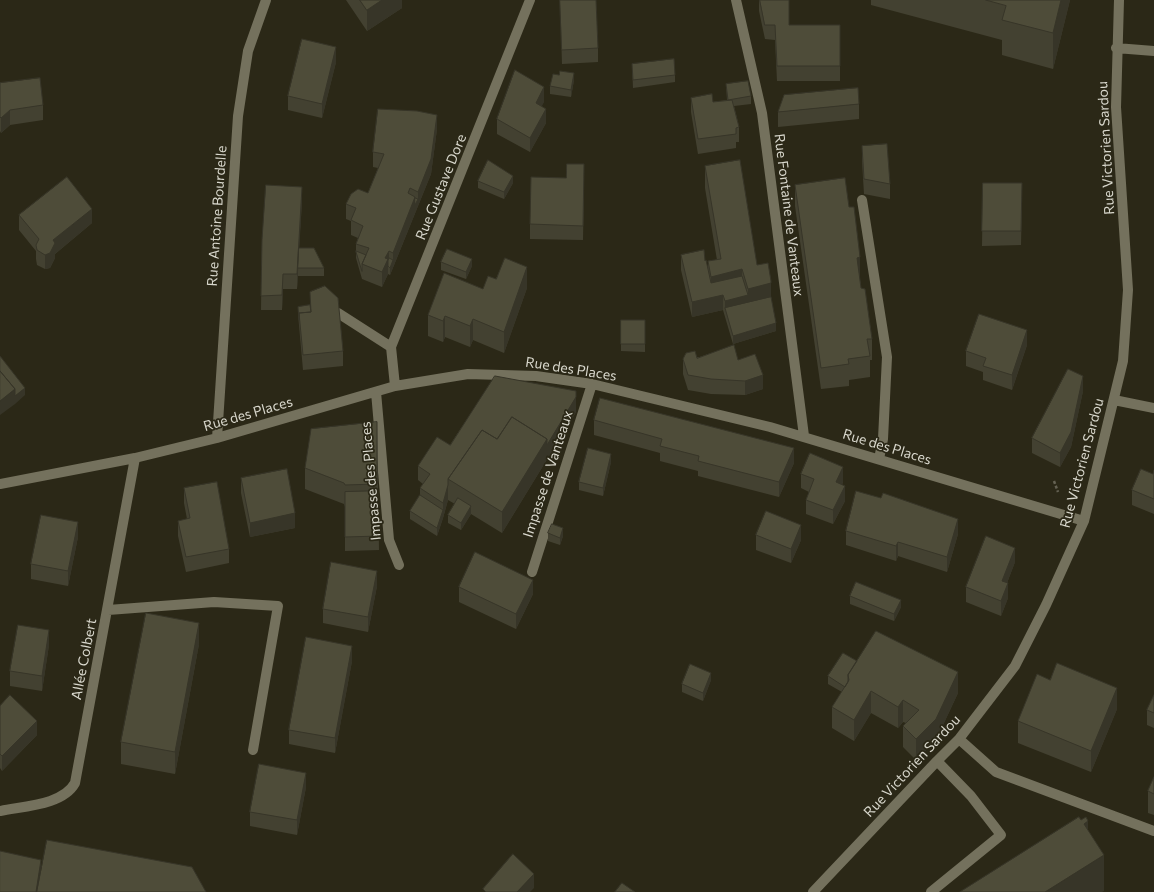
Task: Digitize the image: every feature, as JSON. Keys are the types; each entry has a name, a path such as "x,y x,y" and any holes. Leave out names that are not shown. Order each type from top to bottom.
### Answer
{"street":[{"name":"Rue Antoine Bourdelle","path":"217,438 238,116 248,50 266,0"},
{"name":"Rue Gustave Dore","path":"396,386 391,347 530,0"},
{"name":"Rue Fontaine de Vanteaux","path":"736,0 762,113 804,436"},
{"name":"Rue Victorien Sardou","path":"813,892 959,739 1015,666 1046,605 1084,521 1123,362 1128,290 1116,107 1116,48 1119,0"},
{"path":"1116,48 1154,51"},
{"path":"862,200 887,357 883,439 879,459"},
{"path":"338,313 391,347"},
{"name":"Rue des Places","path":"0,484 136,458 217,438 396,386 468,374 536,376 592,384 804,436 1084,521"},
{"name":"Impasse de Vanteaux","path":"532,572 592,384"},
{"name":"Impasse des Places","path":"376,392 389,540 399,565"},
{"path":"1114,400 1154,408"},
{"name":"Allée Colbert","path":"0,811 58,799 71,791 75,783 136,458"},
{"path":"108,610 214,602 278,606 253,750"},
{"path":"959,739 996,772 1154,831"},
{"path":"931,892 1001,835 971,796 937,761"}],"building":[{"path":"360,0 382,0 367,10"},
{"path":"560,0 596,0 598,48 562,50"},
{"path":"760,0 789,0 789,25 840,25 840,66 777,66 775,25 765,25"},
{"path":"986,0 1061,0 1053,33 1002,20 1006,6"},
{"path":"302,39 336,47 322,104 288,96"},
{"path":"674,59 675,75 633,80 632,64"},
{"path":"515,70 544,87 536,103 546,109 530,138 497,119"},
{"path":"560,71 574,73 571,90 550,86 553,74 559,75"},
{"path":"40,78 43,105 10,110 1,118 0,117 0,83"},
{"path":"748,81 751,96 728,100 726,84"},
{"path":"858,88 859,104 778,112 784,95"},
{"path":"712,94 713,102 732,100 739,127 736,128 736,134 698,139 691,98"},
{"path":"378,109 417,111 437,115 431,159 418,192 410,188 408,193 415,197 393,253 389,251 385,258 388,259 382,272 362,264 369,248 356,244 363,226 351,220 356,208 346,204 351,194 358,189 368,193 384,154 373,152"},
{"path":"887,144 890,184 864,179 862,146"},
{"path":"488,160 513,176 504,192 478,181"},
{"path":"740,160 757,265 768,263 771,281 771,283 748,289 742,269 711,277 708,261 721,259 705,166"},
{"path":"567,164 584,164 583,226 530,224 531,177 566,178"},
{"path":"67,177 92,209 53,240 55,243 50,253 45,255 37,250 36,245 39,239 19,215"},
{"path":"845,178 849,207 854,207 860,257 857,258 861,288 865,289 872,339 867,339 870,356 848,359 849,364 821,368 795,185"},
{"path":"983,183 1022,183 1021,231 982,231"},
{"path":"266,185 302,187 297,274 283,274 282,295 261,296 262,240"},
{"path":"415,198 418,199 415,205"},
{"path":"299,248 314,248 324,268 298,268"},
{"path":"447,249 472,259 466,272 441,262"},
{"path":"704,250 705,261 706,260 711,283 742,276 748,295 725,301 723,295 692,302 681,255"},
{"path":"356,251 366,255 362,264 362,271"},
{"path":"389,258 393,260 390,268 388,266"},
{"path":"505,258 527,267 504,332 473,319 470,326 445,316 443,321 428,315 444,273 483,289 488,276 496,279"},
{"path":"325,286 338,298 343,351 303,355 299,313 311,312 310,292"},
{"path":"771,297 776,323 733,336 725,308"},
{"path":"310,305 311,312 299,313 299,320 298,307"},
{"path":"979,314 1027,330 1012,375 983,366 986,358 966,351"},
{"path":"621,320 645,320 645,344 621,344"},
{"path":"734,345 738,360 755,354 763,375 745,381 711,379 688,375 683,359 686,353 695,351 697,358"},
{"path":"0,356 25,388 15,396 15,389 0,371"},
{"path":"1068,369 1083,376 1071,432 1060,453 1032,438"},
{"path":"0,371 15,389 0,401"},
{"path":"495,376 576,391 576,397 547,445 547,439 512,417 497,439 482,430 448,479 448,485 443,503 420,488 430,474 418,466 437,437 450,445"},
{"path":"600,398 794,448 779,482 698,461 699,456 660,446 662,439 594,420"},
{"path":"512,417 547,439 502,512 448,479 482,430 497,439"},
{"path":"377,422 377,484 345,485 344,483 305,468 311,429"},
{"path":"588,448 611,454 603,488 579,482"},
{"path":"810,453 843,467 836,482 845,486 833,510 806,500 814,479 801,474"},
{"path":"287,469 295,513 250,523 241,478"},
{"path":"1141,469 1153,474 1154,470 1154,499 1132,490"},
{"path":"217,482 229,549 186,557 178,521 190,518 184,488"},
{"path":"377,491 379,536 345,537 345,492"},
{"path":"856,491 881,498 883,493 958,519 947,557 898,542 896,546 846,531"},
{"path":"420,495 443,510 437,528 410,511"},
{"path":"458,498 471,506 461,523 448,515"},
{"path":"766,511 801,525 791,549 756,535"},
{"path":"41,515 78,522 68,571 31,564"},
{"path":"552,524 563,528 560,538 548,533"},
{"path":"986,536 1015,548 1002,581 1008,583 1001,601 966,587"},
{"path":"475,552 533,580 516,614 459,587"},
{"path":"331,562 377,571 368,617 323,609"},
{"path":"856,582 901,600 894,614 850,596"},
{"path":"146,613 199,623 175,752 121,742"},
{"path":"18,625 49,630 42,676 10,671"},
{"path":"876,631 958,672 936,719 916,739 903,726 919,710 903,700 898,707 871,691 854,720 832,707 849,680 848,675"},
{"path":"306,637 352,646 335,738 289,730"},
{"path":"843,653 857,661 848,675 848,682 845,687 828,676"},
{"path":"1057,663 1117,688 1091,751 1018,721 1037,674 1050,680"},
{"path":"690,664 711,673 703,693 682,684"},
{"path":"10,695 37,721 2,756 0,754 0,706"},
{"path":"1154,695 1154,713 1147,710"},
{"path":"259,764 306,773 297,820 250,812"},
{"path":"1154,777 1154,794 1148,791"},
{"path":"1079,817 1081,820 1086,817 1088,821 1084,824 1104,855 1045,892 960,892"},
{"path":"47,840 192,867 206,892 37,892"},
{"path":"0,851 41,860 36,892 0,892"},
{"path":"513,854 534,874 517,892 486,892 483,889"},
{"path":"622,883 635,892 615,892"}]}
